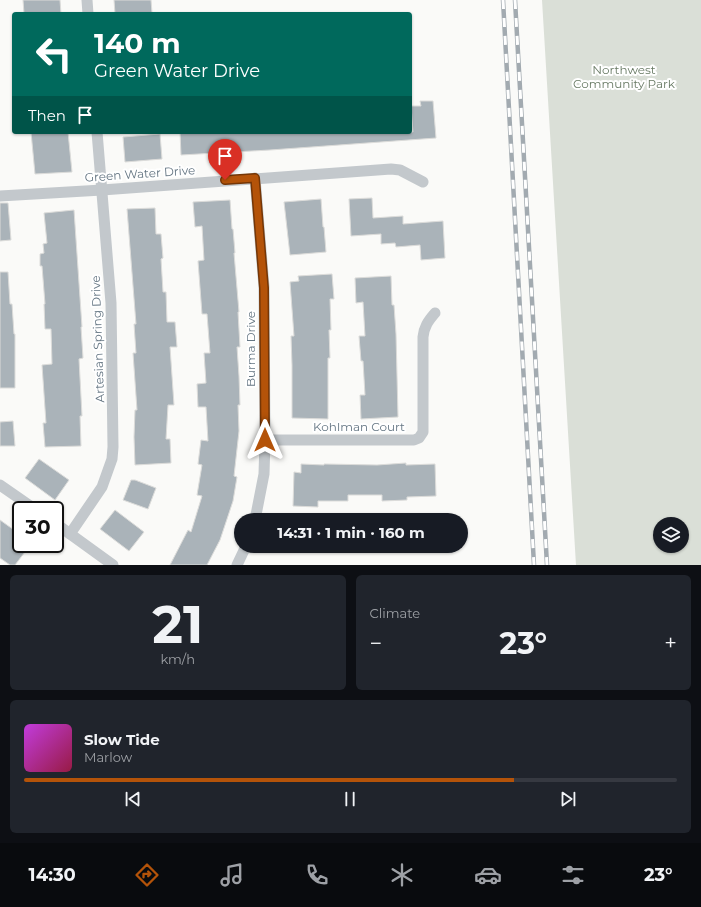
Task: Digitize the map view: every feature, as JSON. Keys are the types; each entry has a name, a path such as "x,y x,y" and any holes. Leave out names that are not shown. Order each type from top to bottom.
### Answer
{"street":[{"path":"87,0 88,12"},
{"name":"Artesian Spring Drive","path":"70,534 102,487 112,459 113,447 112,326 97,134"},
{"name":"Green Water Drive","path":"0,196 391,169 400,170 423,182"},
{"name":"Burma Drive","path":"255,178 264,288 265,440 264,474 256,513"},
{"name":"Kohlman Court","path":"265,440 414,440 419,438 422,432 424,329 427,322 435,313"},
{"path":"0,485 23,501"},
{"path":"64,530 113,565"},
{"path":"237,565 243,553"}],"green space":[{"name":"Northwest Community Park","path":"542,0 701,0 701,565 576,565"}],"building":[{"path":"23,0 60,0 61,12 24,12"},
{"path":"114,0 151,0 152,12 115,12"},
{"path":"420,101 433,101 436,138 181,155 180,134 412,134 412,106 421,106"},
{"path":"31,134 68,134 72,172 35,174"},
{"path":"160,134 162,159 125,162 123,137"},
{"path":"372,198 373,218 403,216 403,224 443,221 445,258 421,260 420,245 396,247 395,243 381,244 381,234 351,236 349,199"},
{"path":"321,199 326,252 290,255 284,202"},
{"path":"230,200 235,253 240,347 237,347 240,405 238,405 239,431 234,476 237,477 233,501 220,540 207,565 170,565 188,530 191,532 202,496 197,495 202,465 198,464 201,440 208,441 206,407 198,407 197,384 206,383 204,353 210,353 207,314 202,314 198,261 204,260 202,226 195,227 193,202"},
{"path":"0,203 8,203 11,240 0,241"},
{"path":"155,208 156,234 161,234 163,292 166,292 167,322 175,322 177,347 170,347 174,405 168,405 166,439 170,439 171,463 135,465 134,437 135,410 137,410 133,353 136,353 134,324 136,324 127,209"},
{"path":"74,210 83,358 79,359 82,416 80,416 81,446 45,447 43,423 46,423 42,365 52,364 51,329 45,329 42,266 40,266 40,254 44,253 43,244 47,243 44,213"},
{"path":"0,272 8,272 10,304 12,304 15,334 15,388 0,388"},
{"path":"332,274 334,299 330,299 331,330 329,330 330,358 328,358 328,419 292,418 291,336 294,336 290,282 299,281 298,276"},
{"path":"391,276 392,305 394,305 396,334 398,417 361,419 360,395 365,395 363,361 361,361 359,336 365,336 363,302 356,303 355,278"},
{"path":"13,421 15,446 0,446 0,422"},
{"path":"39,459 69,480 55,500 25,478"},
{"path":"406,463 406,465 435,464 436,496 407,497 407,500 382,501 382,495 348,495 348,501 318,501 318,507 293,506 294,472 301,473 301,464 377,465"},
{"path":"131,480 135,480 156,488 148,509 123,500"},
{"path":"115,510 144,532 129,551 100,529"},
{"path":"0,520 12,529 12,553 24,553 15,565 10,565 0,558"}],"railway":[{"path":"503,0 534,565"},
{"path":"515,0 547,565"}],"route":[{"path":"225,180 255,178 264,288 265,440"}]}
